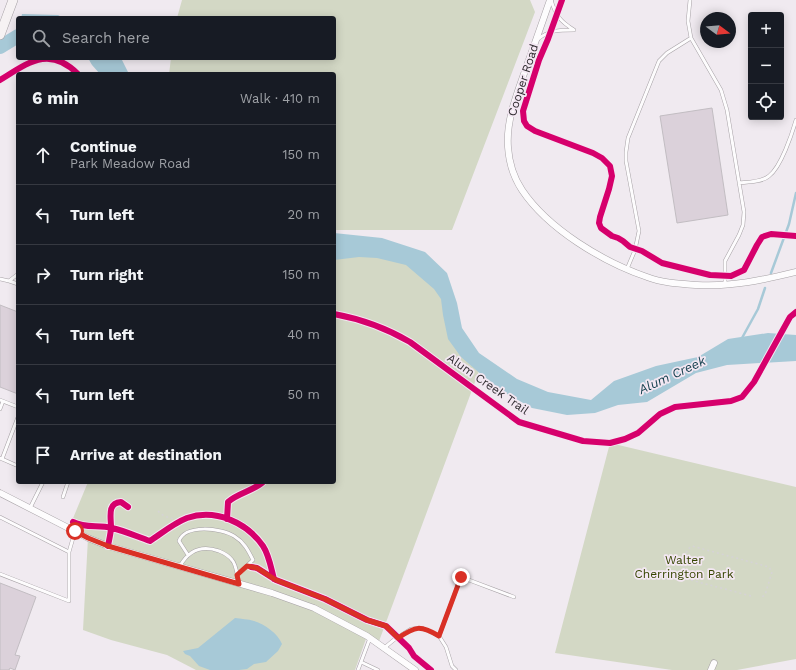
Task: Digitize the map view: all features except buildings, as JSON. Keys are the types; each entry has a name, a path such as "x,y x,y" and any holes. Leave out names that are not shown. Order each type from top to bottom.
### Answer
{"main road":[{"path":"0,35 11,4"}],"street":[{"name":"Cooper Road","path":"551,0 513,105 508,126 508,148 513,170 521,189 534,207 550,222 588,249 648,278 667,282 697,285 725,285 761,280 796,272"},
{"path":"0,493 88,538 108,546 272,593 314,608 370,638 415,670"},
{"path":"711,670 714,663"}],"lane":[{"path":"536,40 542,35 557,30 574,30 561,21 551,0"},
{"path":"690,0 688,21 691,38 721,90 727,110 744,212 743,225 725,261 725,285"},
{"path":"627,269 635,250 639,231 626,161 628,138 659,61 667,52 691,38"},
{"path":"739,183 760,181 769,176 776,169 796,120"},
{"path":"9,281 16,276"},
{"path":"0,279 16,283"},
{"path":"0,409 2,400 16,406"},
{"path":"16,422 1,458 16,465"},
{"path":"30,508 42,484"},
{"path":"63,498 67,484"},
{"path":"0,517 69,552"},
{"path":"188,555 179,541 180,537 189,530 211,530 223,532 233,536 244,544 253,560 237,575"},
{"path":"0,574 69,600 69,552 75,531"},
{"path":"180,567 188,555 197,549 205,548 224,553 233,560 239,584"},
{"path":"439,636 461,577 514,597"},
{"path":"384,648 411,629 422,628 439,636 446,647 452,666 456,670"},
{"path":"358,670 370,638"},
{"path":"361,662 378,670"}],"path":[{"path":"158,511 163,516 175,520 178,523"},
{"path":"751,596 687,579 682,574 687,550 692,546 769,567 772,572 765,595 760,598"}],"green space":[{"path":"182,0 530,0 535,12 452,230 336,230 336,72 169,72 171,60 336,60 336,16 178,16"},
{"path":"336,244 411,258 445,285 457,335 482,363 378,644 367,636 355,670 196,670 167,655 111,640 83,630 88,538 69,528 87,484 336,484"},
{"name":"Walter Cherrington Park","path":"610,443 796,487 796,659 737,670 672,670 555,653"}],"water":[{"path":"22,14 60,16 22,16"},
{"path":"89,60 122,60 128,72 98,72"},
{"path":"336,233 382,238 425,252 447,273 457,303 462,328 479,353 517,379 548,392 591,400 614,381 656,366 698,357 728,339 768,333 796,335 796,361 727,365 696,373 647,402 618,405 595,413 567,415 532,408 507,394 461,357 448,339 441,299 434,289 406,265 377,258 359,257 336,260"},
{"path":"235,618 254,621 271,630 282,644 278,651 266,662 254,664 247,669 239,670 210,670 199,666 190,656 185,654 183,651 198,648"}],"waterway":[{"name":"Alum Creek","path":"0,47 16,37"},
{"path":"771,273 789,224 796,193"},
{"path":"742,338 758,309 765,288"}],"cycle path":[{"path":"562,0 539,60 523,111 524,121 527,126 535,131 593,153 602,158 610,166 612,176 600,217 599,223 601,228 630,247 642,251 662,263 710,275 731,276 744,270 762,237 771,234 796,236"},
{"path":"0,80 29,63 39,60"},
{"path":"58,60 76,72"},
{"name":"Alum Creek Trail","path":"336,314 392,332 410,342 519,422 583,441 610,443 625,439 638,433 660,414 675,407 731,401 742,397 754,382 790,317 796,312"},
{"path":"227,519 228,502 236,496 255,488 260,484"},
{"path":"108,546 111,529 110,515 112,508 114,505 121,502 128,507"},
{"path":"73,522 88,526 112,528 150,541 173,525 187,518 198,515 220,516 240,524 263,546 267,553 274,579"},
{"path":"251,567 257,568 276,580 325,599 367,620 386,626 409,648 414,656 431,670"}],"route":[{"path":"75,531 108,546 239,584 237,575 247,566 257,568 276,580 325,599 367,620 386,626 398,638 411,629 422,628 439,636 461,577"}]}
